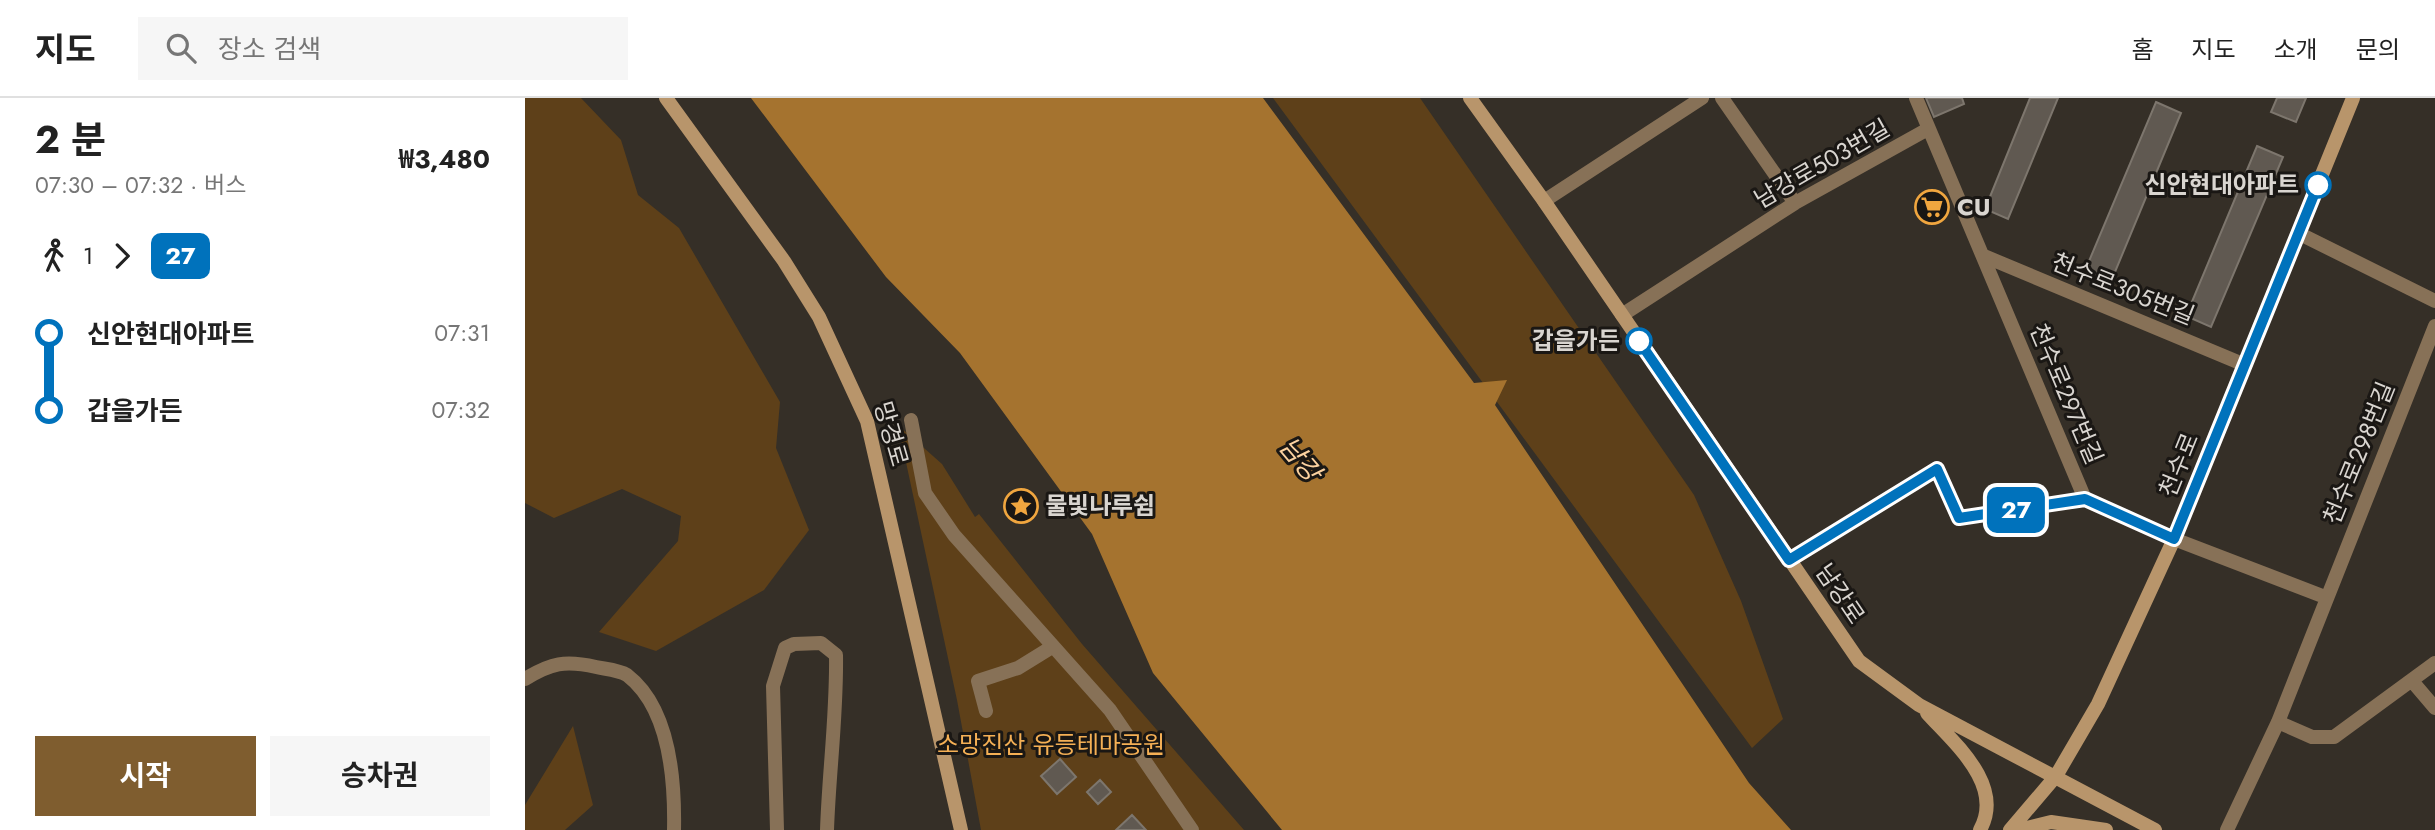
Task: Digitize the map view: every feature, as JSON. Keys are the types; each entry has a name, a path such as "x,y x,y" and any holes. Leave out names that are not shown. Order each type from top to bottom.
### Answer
{"street":[{"name":"망경로","path":"666,98 784,261 812,306 845,369 867,421 961,830"},
{"name":"남강로","path":"1470,98 1545,201 1859,661 1919,705 2155,830"},
{"path":"1545,201 1702,98"},
{"path":"1722,98 1795,203"},
{"path":"1916,98 1928,129"},
{"name":"천수로","path":"2010,830 2056,776 2098,704 2174,539 2353,98"},
{"name":"남강로503번길","path":"1622,315 1795,203 1928,129 1984,256"},
{"path":"2300,234 2435,301"},
{"name":"천수로305번길","path":"1984,256 2245,365"},
{"name":"천수로297번길","path":"1984,256 2085,499 2174,539"},
{"name":"천수로298번길","path":"2227,830 2278,722 2325,597 2435,326"},
{"path":"911,420 925,493 954,536 1110,710 1192,830"},
{"path":"1789,560 1937,469 1959,518 2085,499"},
{"path":"2174,539 2325,597"},
{"path":"777,830 773,686 785,648 794,644 821,643 836,655 837,707 829,777 827,830"},
{"path":"986,711 978,681 1018,668 1052,647"},
{"path":"525,679 550,664 579,663 625,674 648,700 659,727 675,792 674,830"},
{"path":"2278,722 2312,737 2334,737 2435,663"},
{"path":"2412,681 2435,708"},
{"path":"1919,705 1983,779 1985,820 1980,830"},
{"path":"2019,830 2051,822 2106,830"}],"green space":[{"path":"525,98 581,98 621,140 638,195 679,228 780,402 776,448 809,530 764,590 656,651 599,632 678,541 681,516 622,489 554,518 525,503"},
{"path":"1273,98 1420,98 1694,495 1741,601 1783,719 1752,748"},
{"name":"소망진산 유등테마공원","path":"898,425 942,464 975,517 979,514 1082,644 1244,830 981,830 957,700"},
{"path":"573,726 593,805 565,830 525,830 525,805"}],"water":[{"name":"남강","path":"751,98 1263,98 1474,383 1507,380 1495,405 1749,783 1791,830 1282,830 1153,673 1092,534 960,353 886,277"}],"building":[{"path":"1926,98 1962,98 1964,104 1934,117"},
{"path":"2030,98 2058,98 2008,219 1985,209"},
{"path":"2277,98 2306,98 2296,122 2271,112"},
{"path":"2156,102 2181,113 2110,284 2084,273"},
{"path":"2257,146 2283,157 2211,327 2186,316"},
{"path":"1060,759 1076,777 1057,794 1041,776"},
{"path":"1100,780 1111,792 1098,804 1087,792"},
{"path":"1132,815 1146,830 1116,830"}],"bus line":[{"name":"27","path":"1639,341 1789,560 1937,469 1959,518 2085,499 2174,539 2318,185"}],"place":[{"name":"신안현대아파트","path":"2318,185"},
{"name":"CU","path":"1932,207"},
{"name":"갑을가든","path":"1639,341"},
{"name":"물빛나루쉼","path":"1021,506"}]}
